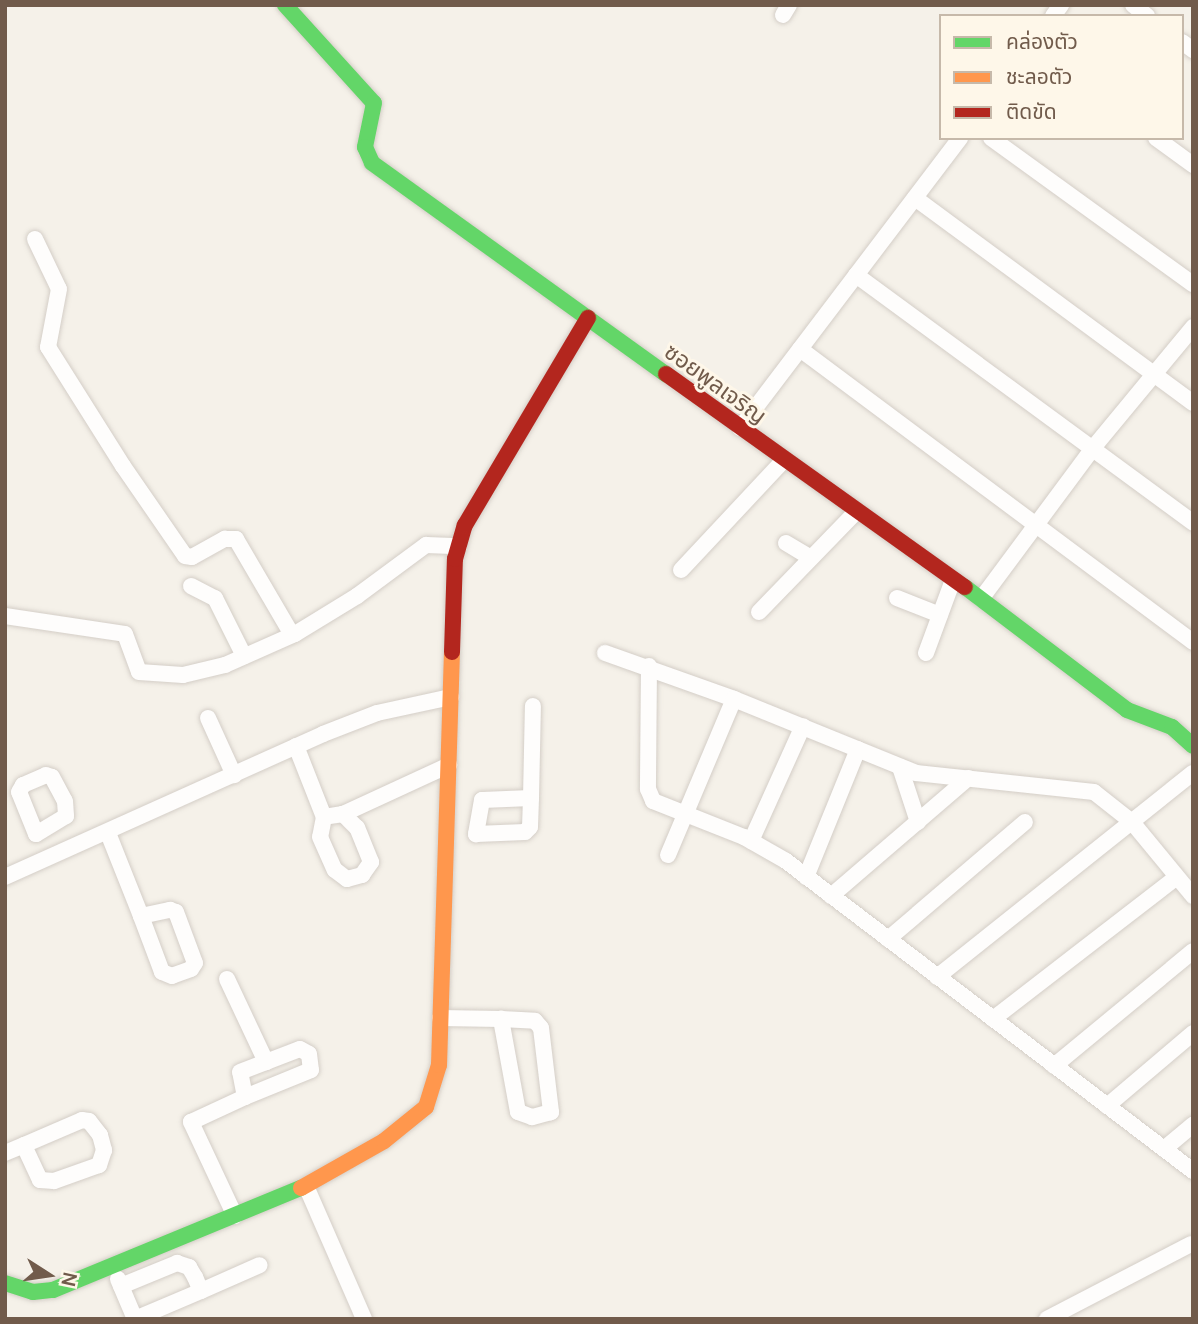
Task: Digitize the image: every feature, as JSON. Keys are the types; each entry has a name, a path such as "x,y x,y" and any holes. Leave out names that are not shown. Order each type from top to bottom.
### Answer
{"street":[{"name":"ซอยพูลเจริญ","path":"285,5 374,103 365,147 372,163 855,513 981,599 1127,710 1172,727 1193,747"},
{"path":"740,428 958,140"},
{"path":"994,140 1193,284"},
{"path":"1159,140 1193,165"},
{"path":"915,198 1193,403"},
{"path":"35,239 59,289 48,347 123,466 185,556 236,539 292,635"},
{"path":"856,275 1193,523"},
{"path":"5,1283 33,1292 53,1290 113,1268 306,1186 384,1141 426,1107 439,1065 451,697 459,546 465,525 588,318"},
{"path":"981,599 1034,523 1093,447 1193,327"},
{"path":"800,349 1193,642"},
{"path":"681,570 783,460"},
{"path":"759,612 855,513"},
{"path":"786,542 811,558"},
{"path":"5,616 125,634 136,666 149,674 183,675 244,656 292,635 357,596 426,545 459,546"},
{"path":"926,653 953,580"},
{"path":"191,586 215,598 244,656"},
{"path":"897,598 940,615"},
{"path":"605,653 649,666 900,767 929,776 1086,790 1104,797 1132,822 1193,896"},
{"path":"649,666 649,796 751,841 806,877 1193,1171"},
{"path":"5,877 108,833 296,746 377,713 451,697"},
{"path":"668,855 734,699"},
{"path":"446,834 525,832 531,798 533,706"},
{"path":"208,718 234,775"},
{"path":"751,841 803,726"},
{"path":"296,746 324,817 320,837 340,877 355,878 370,868 371,862 357,828 343,814"},
{"path":"806,877 858,749"},
{"path":"324,817 343,814 449,765"},
{"path":"900,767 918,822"},
{"path":"937,977 1193,773"},
{"path":"831,896 968,778"},
{"path":"477,834 482,800 531,798"},
{"path":"888,939 1025,822"},
{"path":"108,833 141,916"},
{"path":"36,834 44,860"},
{"path":"993,1019 1177,877"},
{"path":"1054,1066 1193,951"},
{"path":"226,979 267,1062"},
{"path":"440,1018 501,1019 536,1021 541,1028 551,1112 532,1117 518,1112 501,1019"},
{"path":"1107,1106 1193,1033"},
{"path":"235,1216 191,1122 307,1072 312,1064 309,1054 300,1049 240,1072 245,1097"},
{"path":"5,1153 89,1121 100,1135 104,1150 99,1165 46,1181 40,1180 24,1146"},
{"path":"1164,1149 1193,1125"},
{"path":"306,1186 361,1318"},
{"path":"1047,1319 1191,1244"},
{"path":"121,1286 182,1263 201,1291"},
{"path":"113,1268 135,1319 260,1265"}],"traffic: fast":[{"path":"285,5 374,103 365,147 372,163 666,374"},
{"path":"965,587 1127,710 1172,727 1193,746"},
{"path":"5,1283 33,1292 53,1290 301,1188"}],"traffic: slow":[{"path":"301,1188 384,1141 426,1107 439,1065 452,652"}],"traffic: jam":[{"path":"452,652 455,559 465,525 588,318"},
{"path":"666,374 965,587"}]}
